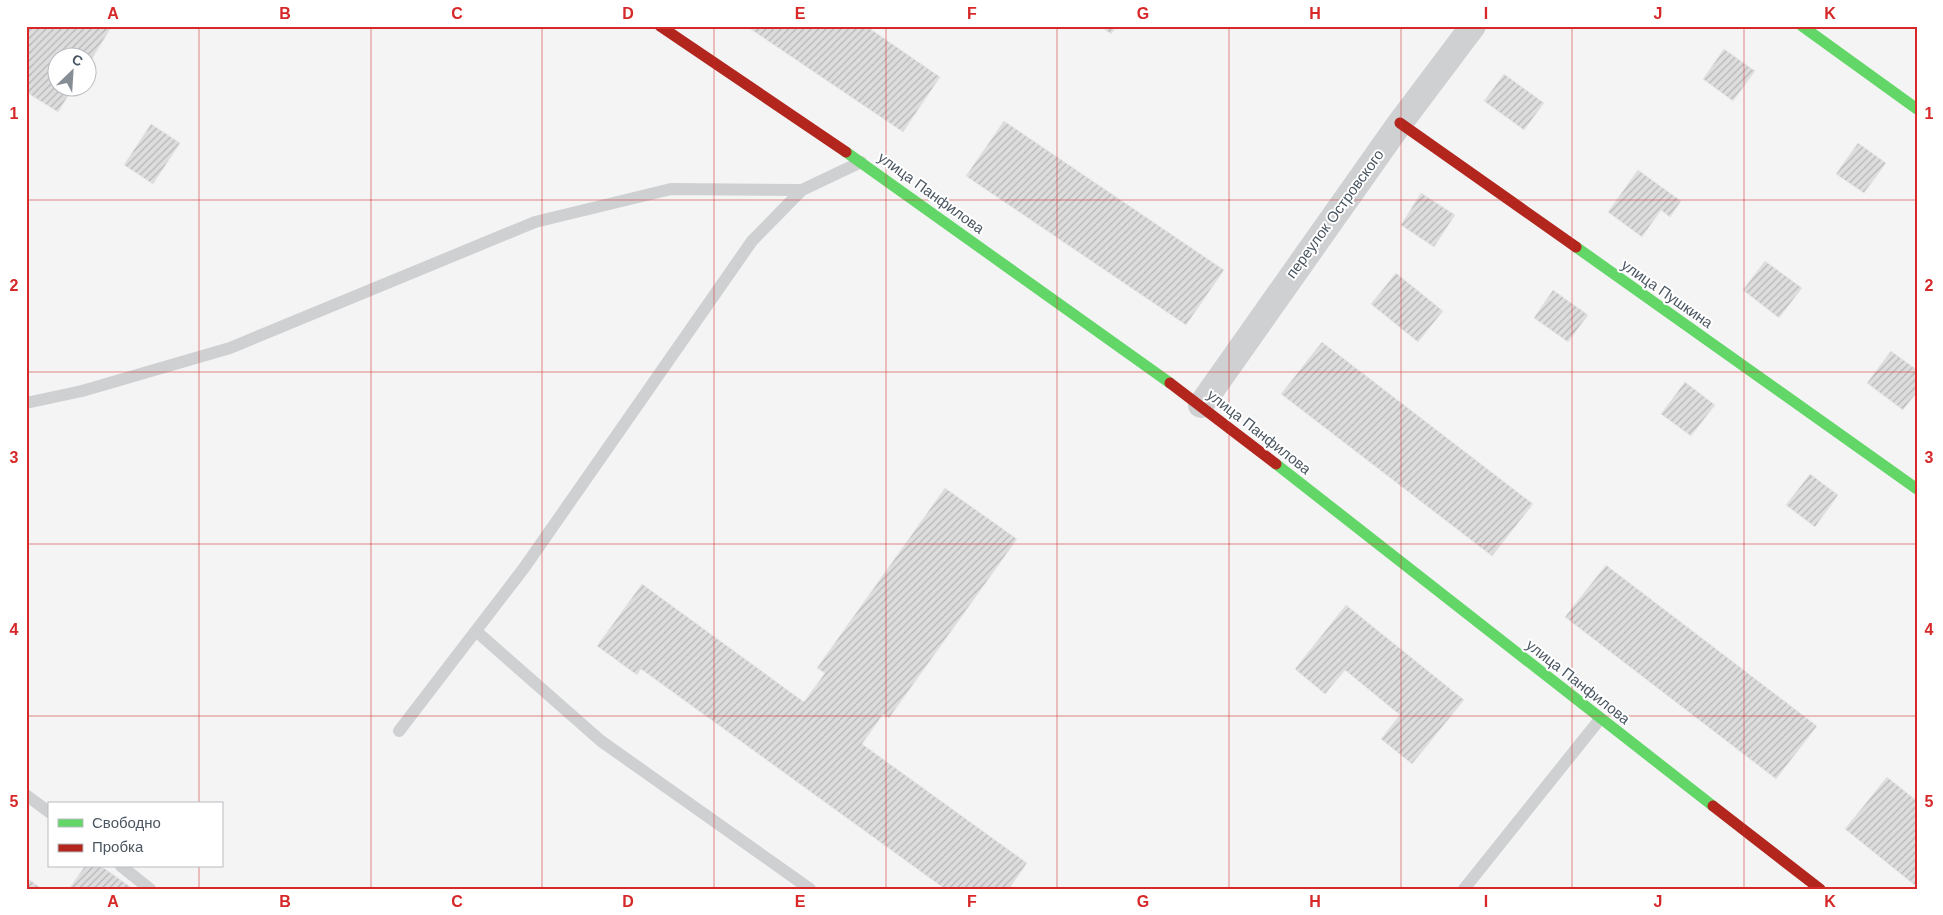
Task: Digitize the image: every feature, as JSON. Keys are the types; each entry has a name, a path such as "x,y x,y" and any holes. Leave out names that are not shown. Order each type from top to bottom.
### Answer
{"street":[{"name":"улица Панфилова","path":"660,26 861,162 1201,405 1600,719 1820,889"},
{"name":"переулок Островского","path":"1201,405 1400,123 1473,26"},
{"path":"1802,26 1917,109"},
{"name":"улица Пушкина","path":"1400,123 1917,489"}],"lane":[{"path":"399,731 524,568 752,241 802,190 861,162"},
{"path":"26,403 82,391 230,348 535,222 671,189 802,190"},
{"path":"476,631 601,741 810,889"},
{"path":"1464,889 1600,719"},
{"path":"26,795 48,811"},
{"path":"123,868 150,889"}],"building":[{"path":"28,26 112,26 98,49 48,48 48,98 67,98 58,112 26,92 26,28"},
{"path":"746,26 866,26 940,77 903,132"},
{"path":"1100,26 1117,26 1111,34"},
{"path":"1724,49 1755,71 1733,101 1703,79"},
{"path":"1504,74 1544,103 1524,130 1484,101"},
{"path":"1004,121 1224,270 1186,325 966,176"},
{"path":"151,124 180,143 153,184 124,165"},
{"path":"1858,143 1886,163 1864,193 1836,174"},
{"path":"1638,170 1681,201 1670,217 1661,210 1642,237 1608,212"},
{"path":"1421,193 1455,215 1434,247 1401,225"},
{"path":"1765,261 1802,288 1779,318 1743,290"},
{"path":"1396,273 1443,311 1418,342 1371,304"},
{"path":"1553,290 1588,315 1568,342 1534,318"},
{"path":"1322,342 1533,504 1492,556 1281,394"},
{"path":"1891,351 1917,370 1917,392 1903,410 1867,383"},
{"path":"1685,382 1715,405 1691,436 1661,414"},
{"path":"1810,474 1838,495 1815,527 1786,505"},
{"path":"945,488 1017,539 889,718 883,714 862,744 1027,863 1009,889 945,889 641,669 637,675 597,646 642,584 804,702 825,673 817,668"},
{"path":"1606,565 1817,726 1776,779 1565,617"},
{"path":"1346,605 1464,700 1412,764 1381,739 1400,715 1345,670 1325,694 1295,669"},
{"path":"1887,777 1917,801 1917,887 1845,829"},
{"path":"84,868 104,868 132,888 69,889"},
{"path":"26,877 42,889 26,889"}],"traffic: fast":[{"path":"1802,26 1917,109"},
{"path":"846,152 1170,383"},
{"path":"1576,247 1917,489"},
{"path":"1276,464 1713,806"}],"traffic: jam":[{"path":"660,26 846,152"},
{"path":"1400,123 1576,247"},
{"path":"1170,383 1276,464"},
{"path":"1713,806 1820,889"}]}
